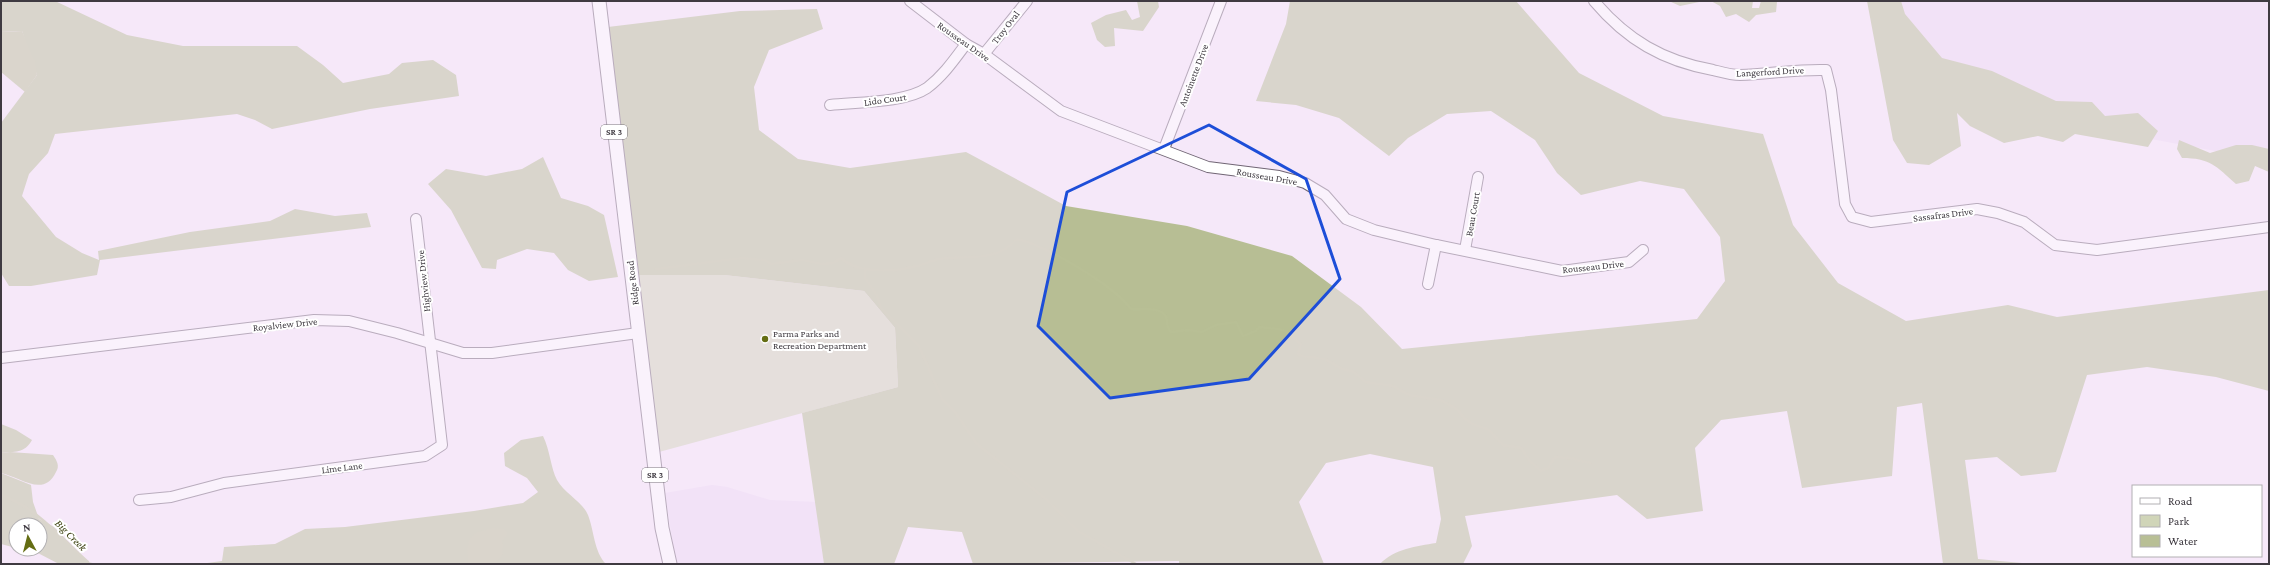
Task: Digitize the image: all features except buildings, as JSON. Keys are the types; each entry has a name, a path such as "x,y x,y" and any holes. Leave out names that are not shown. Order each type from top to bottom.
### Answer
{"main road":[{"name":"Ridge Road","path":"599,1 662,528 670,564"}],"street":[{"name":"Rousseau Drive","path":"910,1 966,44 984,54 1061,111 1208,166 1279,176 1304,183 1325,195 1346,219 1374,230 1436,245 1562,271 1629,262 1643,250"},
{"name":"Troy Oval","path":"984,54 1027,1"},
{"name":"Antoinette Drive","path":"1164,149 1222,1"},
{"name":"Langerford Drive","path":"1594,1 1628,35 1657,54 1698,67 1738,75 1808,69 1826,70"},
{"name":"Lido Court","path":"830,105 907,97 926,88 945,72 966,44"},
{"name":"Sassafras Drive","path":"1826,70 1831,90 1845,204 1852,217 1871,222 1977,209 1998,213 2024,222 2055,245 2097,250 2269,227"},
{"name":"Beau Court","path":"1465,250 1478,177"},
{"name":"Highview Drive","path":"416,219 430,343"},
{"path":"1428,284 1436,245"},
{"name":"Royalview Drive","path":"1,358 314,320 349,321 463,353 492,353 638,333"},
{"name":"Lime Lane","path":"139,500 171,497 224,483 425,456 442,445 430,343"}],"highlighted area":[{"path":"1209,125 1306,179 1340,279 1249,379 1110,398 1038,326 1067,192"}],"shaded area":[{"path":"1,1 55,1 127,35 183,46 297,46 323,65 343,83 389,74 402,63 433,60 456,75 459,96 370,109 272,129 255,120 237,114 55,134 48,153 29,174 22,196 56,237 82,253 99,260 98,251 190,232 270,221 295,209 335,216 367,213 371,227 100,260 97,275 31,286 9,286 1,273 1,123 37,75 22,31 1,32"},
{"path":"1137,1 1158,1 1159,7 1143,31 1114,28 1115,46 1105,47 1097,40 1091,23 1106,15 1126,10 1132,20 1140,17"},
{"path":"1290,1 1516,1 1579,73 1663,116 1763,134 1793,225 1838,283 1906,321 2008,305 2057,317 2269,290 2269,391 2216,377 2147,367 2087,375 2056,472 2021,476 1997,457 1965,460 1978,559 2033,564 1943,564 1922,403 1897,407 1892,476 1802,488 1787,411 1721,420 1695,448 1703,511 1647,519 1617,495 1465,516 1472,546 1463,564 1380,564 1392,555 1406,549 1436,543 1441,519 1433,467 1370,454 1326,463 1299,502 1324,564 1179,564 1179,561 973,564 962,532 908,527 894,564 824,564 802,413 898,387 895,328 864,291 724,275 639,275 608,27 740,11 817,9 823,29 769,50 754,87 759,130 798,159 850,168 966,152 1066,206 1187,226 1292,256 1361,307 1402,349 1697,319 1725,281 1720,237 1684,189 1640,181 1581,195 1557,173 1535,140 1491,111 1447,114 1408,138 1389,156 1339,118 1296,105 1256,101 1286,24"},
{"path":"1669,1 1704,1 1680,6"},
{"path":"1711,1 1753,1 1752,8 1759,8 1761,1 1777,2 1776,12 1756,15 1749,22 1736,14 1726,17 1720,6"},
{"path":"1867,1 1901,1 1905,14 1942,58 1992,71 2056,101 2092,102 2105,116 2138,113 2158,131 2148,147 2075,134 2063,142 2038,136 2004,143 1970,126 1957,113 1961,146 1929,165 1907,163 1893,140"},
{"path":"1887,1 2269,1 2269,158 2258,159 2146,138 1917,64"},
{"path":"2179,140 2210,153 2236,145 2252,145 2269,149 2269,172 2255,166 2249,181 2236,184 2218,168 2206,161 2192,158 2182,158 2177,149"},
{"path":"543,157 561,198 588,206 604,215 618,277 589,281 568,270 554,253 527,249 497,260 496,269 482,268 451,210 428,184 446,169 486,176 522,169"},
{"path":"1,424 16,430 32,440 26,448 22,450 1,453"},
{"path":"543,436 557,480 560,485 586,510 599,553 606,564 200,564 222,561 224,547 275,544 305,529 345,527 474,511 523,503 538,492 527,478 505,466 504,453 521,440"},
{"path":"1,473 31,485 33,502 38,517 8,517 8,546 1,544"},
{"path":"712,485 727,487 770,500 816,502 824,564 676,564 665,493"},
{"path":"48,524 54,527 88,562 97,564 59,564 46,557 48,557"}],"green space":[{"path":"639,275 724,275 864,291 895,328 898,387 659,452"}],"water":[{"path":"22,31 35,61 37,75 25,92 1,72 1,32"},
{"path":"10,452 53,455 58,464 58,468 51,480 45,484 31,484 1,473 1,453"},
{"path":"494,528 504,529 508,533 502,542 502,555 494,562 468,564 468,543 470,538 479,532"}],"waterway":[{"path":"656,269 742,258 765,260 771,264 802,260 822,264 833,263 841,258 849,263 868,270 890,270 911,267 940,259 991,255 1009,247 1017,239 1030,243 1062,258 1095,278 1122,299 1131,309 1150,309 1160,311 1166,317 1168,327 1171,332 1188,330 1202,332 1216,325 1236,322 1243,336 1256,331 1259,327 1283,330 1301,344 1298,354 1301,356 1325,359 1342,369 1352,371 1366,382 1393,386 1409,395 1441,400 1458,410 1464,418 1474,425 1488,429 1503,445 1521,448 1530,461 1541,471 1548,468 1555,457 1570,458 1590,463"},
{"path":"865,269 865,278 877,296 881,308 919,346 942,399 955,412 977,444 1046,499 1078,531 1136,564"},
{"name":"Big Creek","path":"1,495 26,507 37,515 58,533 88,562 88,564"}],"place":[{"name":"Parma Parks and Recreation Department","path":"765,339"}]}
